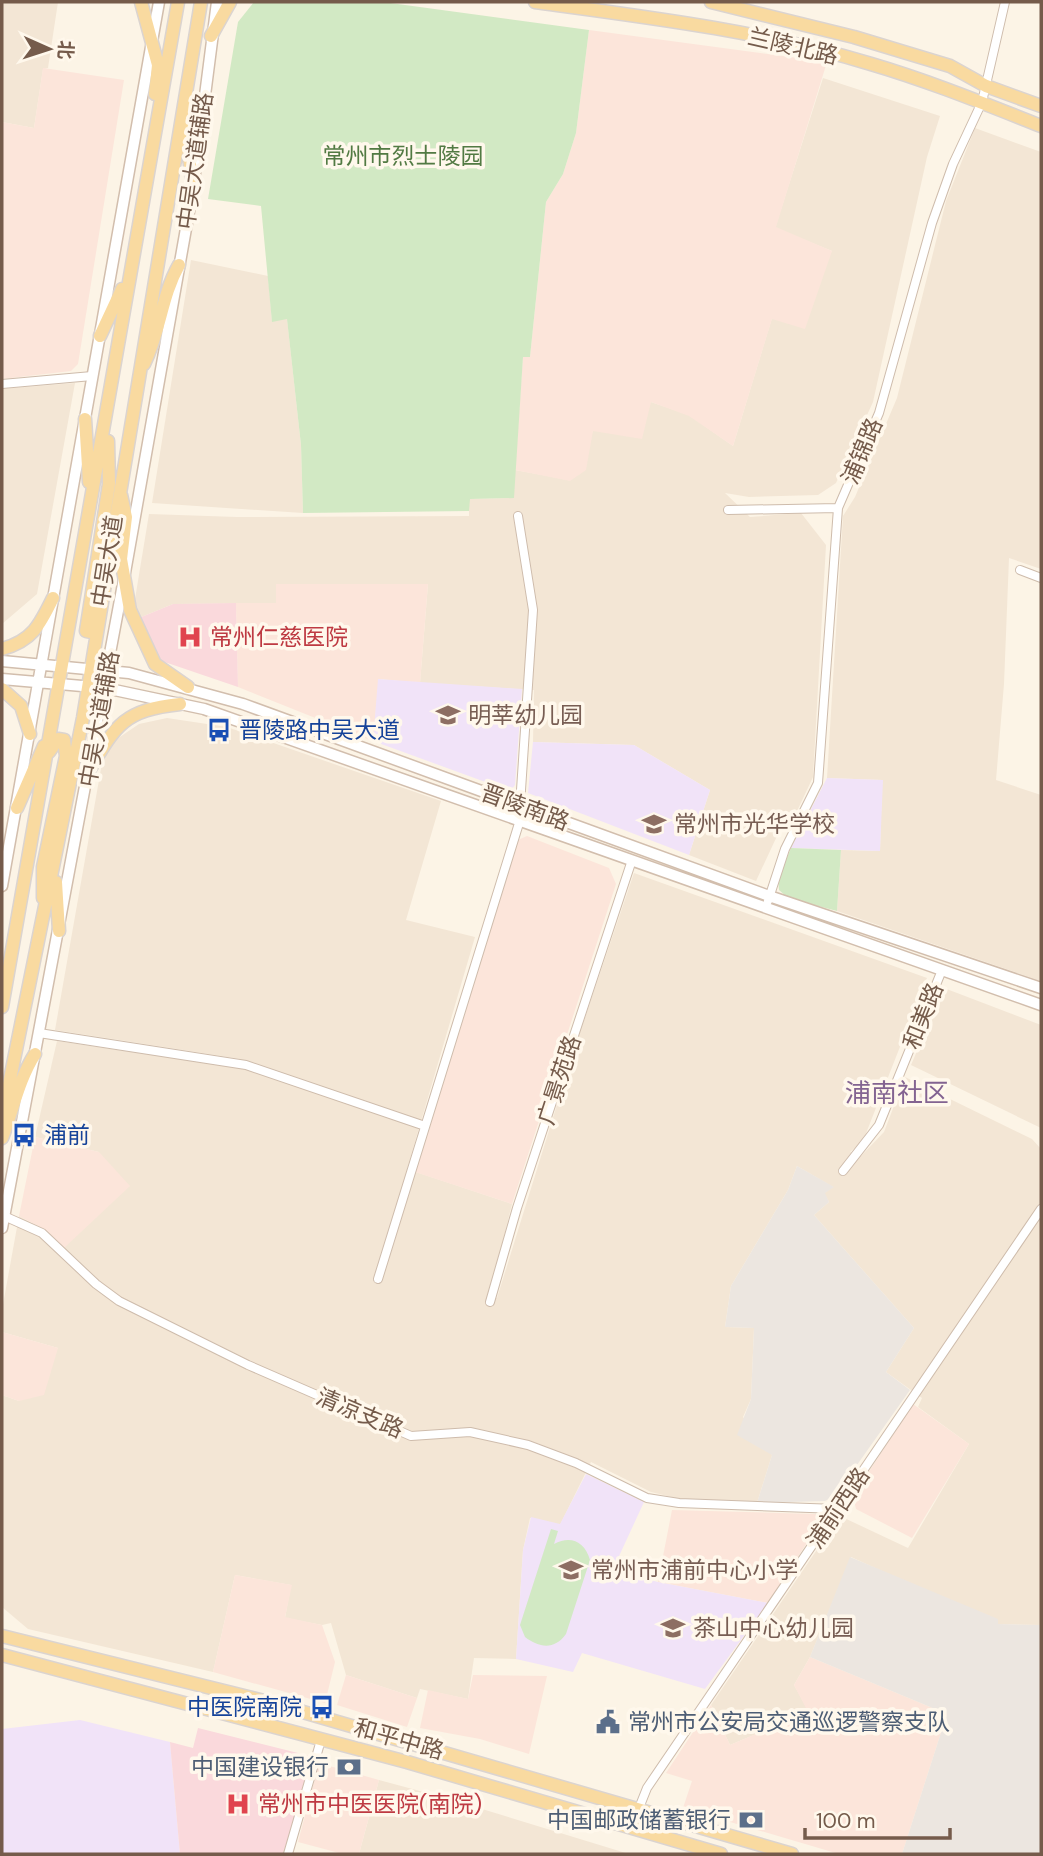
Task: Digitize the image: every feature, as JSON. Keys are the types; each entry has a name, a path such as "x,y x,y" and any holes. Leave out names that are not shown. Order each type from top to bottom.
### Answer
{"main road":[{"path":"141,2 153,38 158,65 153,107 155,136"},
{"path":"2,886 159,2"},
{"name":"中吴大道","path":"2,1007 178,2"},
{"name":"中吴大道","path":"2,1119 56,865 88,687 201,2"},
{"name":"中吴大道辅路","path":"3,1222 105,688 192,189 217,2"},
{"path":"211,36 230,2"},
{"name":"兰陵北路","path":"535,2 763,38 868,63 1041,126"},
{"name":"兰陵北路","path":"711,2 950,66 986,86 1041,106"},
{"path":"176,15 187,4 194,5 198,18"},
{"path":"183,107 192,189"},
{"path":"100,336 120,299 128,258 138,235"},
{"path":"138,377 157,340 167,285 179,265"},
{"path":"97,624 91,632 86,631 108,484 108,410"},
{"path":"85,419 90,473 81,526 85,543"},
{"path":"119,487 126,517 121,559 123,584 130,610 155,664 188,687"},
{"path":"2,649 16,645 36,632 53,598"},
{"name":"晋陵南路","path":"2,661 108,669 188,687 243,704 520,805 942,970 1041,1005"},
{"name":"晋陵南路","path":"2,679 105,688 180,704 239,721 632,860 1041,988"},
{"path":"2,689 21,706 30,734"},
{"path":"90,769 113,730 128,718 153,707 180,704"},
{"path":"17,808 52,726"},
{"path":"42,926 43,867 66,756 64,740 58,739 46,756"},
{"path":"56,865 58,931"},
{"path":"2,1138 19,1096 24,1071 35,1054"},
{"name":"和平中路","path":"6,1636 272,1703 792,1854"},
{"name":"和平中路","path":"2,1655 321,1740 721,1854"},
{"path":"2,1662 31,1663"}],"street":[{"name":"浦锦路","path":"767,902 785,849 818,783 838,508 879,412 932,223 953,164 982,103 1005,2"},
{"path":"2,384 92,376"},
{"path":"728,510 838,508"},
{"path":"519,516 533,610 520,805"},
{"path":"1020,570 1041,578"},
{"path":"378,1279 520,820"},
{"name":"广景苑路","path":"490,1302 517,1208 632,860"},
{"name":"和美路","path":"843,1171 878,1125 942,970"},
{"path":"39,1033 246,1065 425,1126"},
{"name":"浦前西路","path":"639,1808 648,1788 1041,1209"},
{"name":"清凉支路","path":"3,1222 42,1233 96,1284 119,1301 248,1366 411,1436 470,1432 528,1445 576,1463 647,1498 679,1503 837,1509"},
{"path":"288,1854 321,1740"}],"shaded area":[{"path":"2,2 58,2 48,68 43,69 34,128 2,122"},
{"path":"589,30 827,62 776,227 832,251 805,329 772,319 733,446 689,416 651,402 642,439 593,431 586,470 570,481 515,470 523,357 530,357 546,202 563,174 576,133"},
{"path":"43,68 124,80 78,364 71,371 2,379 2,122 34,128"},
{"path":"823,78 940,116 927,157 873,402 836,483 818,495 749,497 725,493 750,517 801,513 826,545 813,777 791,824 784,821 756,881 689,855 710,790 634,745 533,742 534,690 420,683 428,584 277,584 277,603 173,604 139,618 135,599 149,514 237,517 469,516 469,499 513,498 515,470 570,480 593,431 651,402 689,415 733,446 772,318 832,251 775,228"},
{"path":"975,128 1041,152 1041,569 1009,558 1004,684 996,780 1041,795 1041,981 837,911 841,850 880,851 882,780 827,778 843,516 855,497 897,398 946,201"},
{"path":"191,260 268,276 272,321 287,318 301,445 303,513 152,503"},
{"path":"75,383 37,594 2,624 2,389"},
{"path":"276,584 428,584 420,683 379,679 373,741 238,687 236,603 276,603"},
{"name":"常州仁慈医院","path":"236,603 238,687 147,656 139,618 173,604"},
{"name":"明莘幼儿园","path":"378,679 522,689 515,785 510,791 373,741"},
{"path":"167,718 227,727 441,801 406,920 475,937 407,1169 512,1204 489,1296 497,1298 574,1050 634,873 927,978 863,1141 850,1152 861,1156 884,1132 905,1077 1032,1139 1041,1149 1041,1625 998,1624 851,1557 810,1657 794,1685 809,1712 730,1745 711,1705 840,1516 908,1548 969,1444 918,1407 922,1398 886,1372 914,1328 814,1215 829,1202 824,1193 833,1187 797,1166 788,1190 731,1286 725,1327 754,1328 751,1399 743,1417 772,1455 757,1503 680,1499 651,1492 591,1462 560,1525 530,1518 523,1550 516,1659 474,1658 468,1699 420,1689 417,1698 346,1675 331,1623 322,1625 285,1618 291,1585 235,1575 213,1672 28,1629 2,1607 2,1395 19,1401 58,1348 2,1332 2,1310 19,1216 47,1231 99,1152 35,1137 57,1041 240,1068 241,1059 55,1030 102,763 114,741 139,724"},
{"name":"常州市光华学校","path":"533,742 634,745 710,790 689,855 528,793"},
{"path":"827,778 883,780 880,851 791,848"},
{"path":"527,836 609,868 616,884 512,1204 415,1172 518,840"},
{"path":"944,988 1041,1025 1041,1128 911,1065"},
{"path":"35,1137 99,1152 130,1186 64,1248 47,1231 19,1216"},
{"path":"797,1166 834,1187 825,1193 829,1202 814,1215 914,1328 886,1372 910,1390 835,1496 825,1501 757,1503 772,1455 737,1435 751,1399 754,1328 725,1327 731,1286 788,1190"},
{"path":"2,1332 58,1348 44,1395 19,1401 2,1395"},
{"path":"913,1404 969,1444 912,1538 856,1509 853,1496"},
{"path":"586,1474 644,1502 614,1567 626,1574 658,1582 768,1603 705,1689 582,1653 573,1672 516,1659 523,1550 531,1517 560,1524"},
{"path":"672,1510 816,1514 821,1521 768,1603 658,1582"},
{"path":"850,1557 998,1619 998,1624 1041,1625 1041,1854 902,1854 947,1714 810,1657"},
{"path":"235,1575 292,1585 285,1617 322,1625 335,1662 325,1703 213,1672"},
{"path":"810,1657 947,1714 902,1854 839,1854 683,1808 692,1781 666,1773 711,1705 730,1745 808,1712 794,1685"},
{"path":"346,1675 417,1698 407,1727 337,1705"},
{"path":"473,1675 547,1676 529,1754 480,1739 420,1728 428,1690 468,1699"},
{"path":"80,1720 170,1742 180,1854 2,1854 2,1729"},
{"name":"常州市中医医院(南院)","path":"198,1728 314,1757 283,1854 180,1854 170,1742 193,1748"},
{"path":"319,1763 379,1780 359,1854 343,1854 298,1842"},
{"path":"379,1780 446,1798 629,1854 359,1854"}],"green space":[{"name":"常州市烈士陵园","path":"254,2 383,2 589,30 576,133 563,174 546,202 530,357 523,357 514,498 470,499 469,511 303,513 301,445 287,319 272,322 261,206 208,199 238,22"},
{"path":"791,848 841,850 837,911 788,898 779,890 778,879"},
{"path":"551,1529 558,1531 554,1544 566,1540 577,1542 585,1549 590,1560 566,1634 557,1643 547,1646 525,1637 520,1625"}],"place":[{"name":"常州仁慈医院","path":"190,637"},
{"name":"明莘幼儿园","path":"448,715"},
{"name":"晋陵路中吴大道","path":"219,730"},
{"name":"常州市光华学校","path":"654,824"},
{"name":"浦前","path":"24,1135"},
{"name":"常州市浦前中心小学","path":"571,1570"},
{"name":"茶山中心幼儿园","path":"673,1628"},
{"name":"中医院南院","path":"322,1707"},
{"name":"常州市公安局交通巡逻警察支队","path":"608,1722"},
{"name":"中国建设银行","path":"349,1767"},
{"name":"常州市中医医院(南院)","path":"238,1804"},
{"name":"中国邮政储蓄银行","path":"751,1820"}],"district":[{"name":"浦南社区","path":"897,1093"}]}
